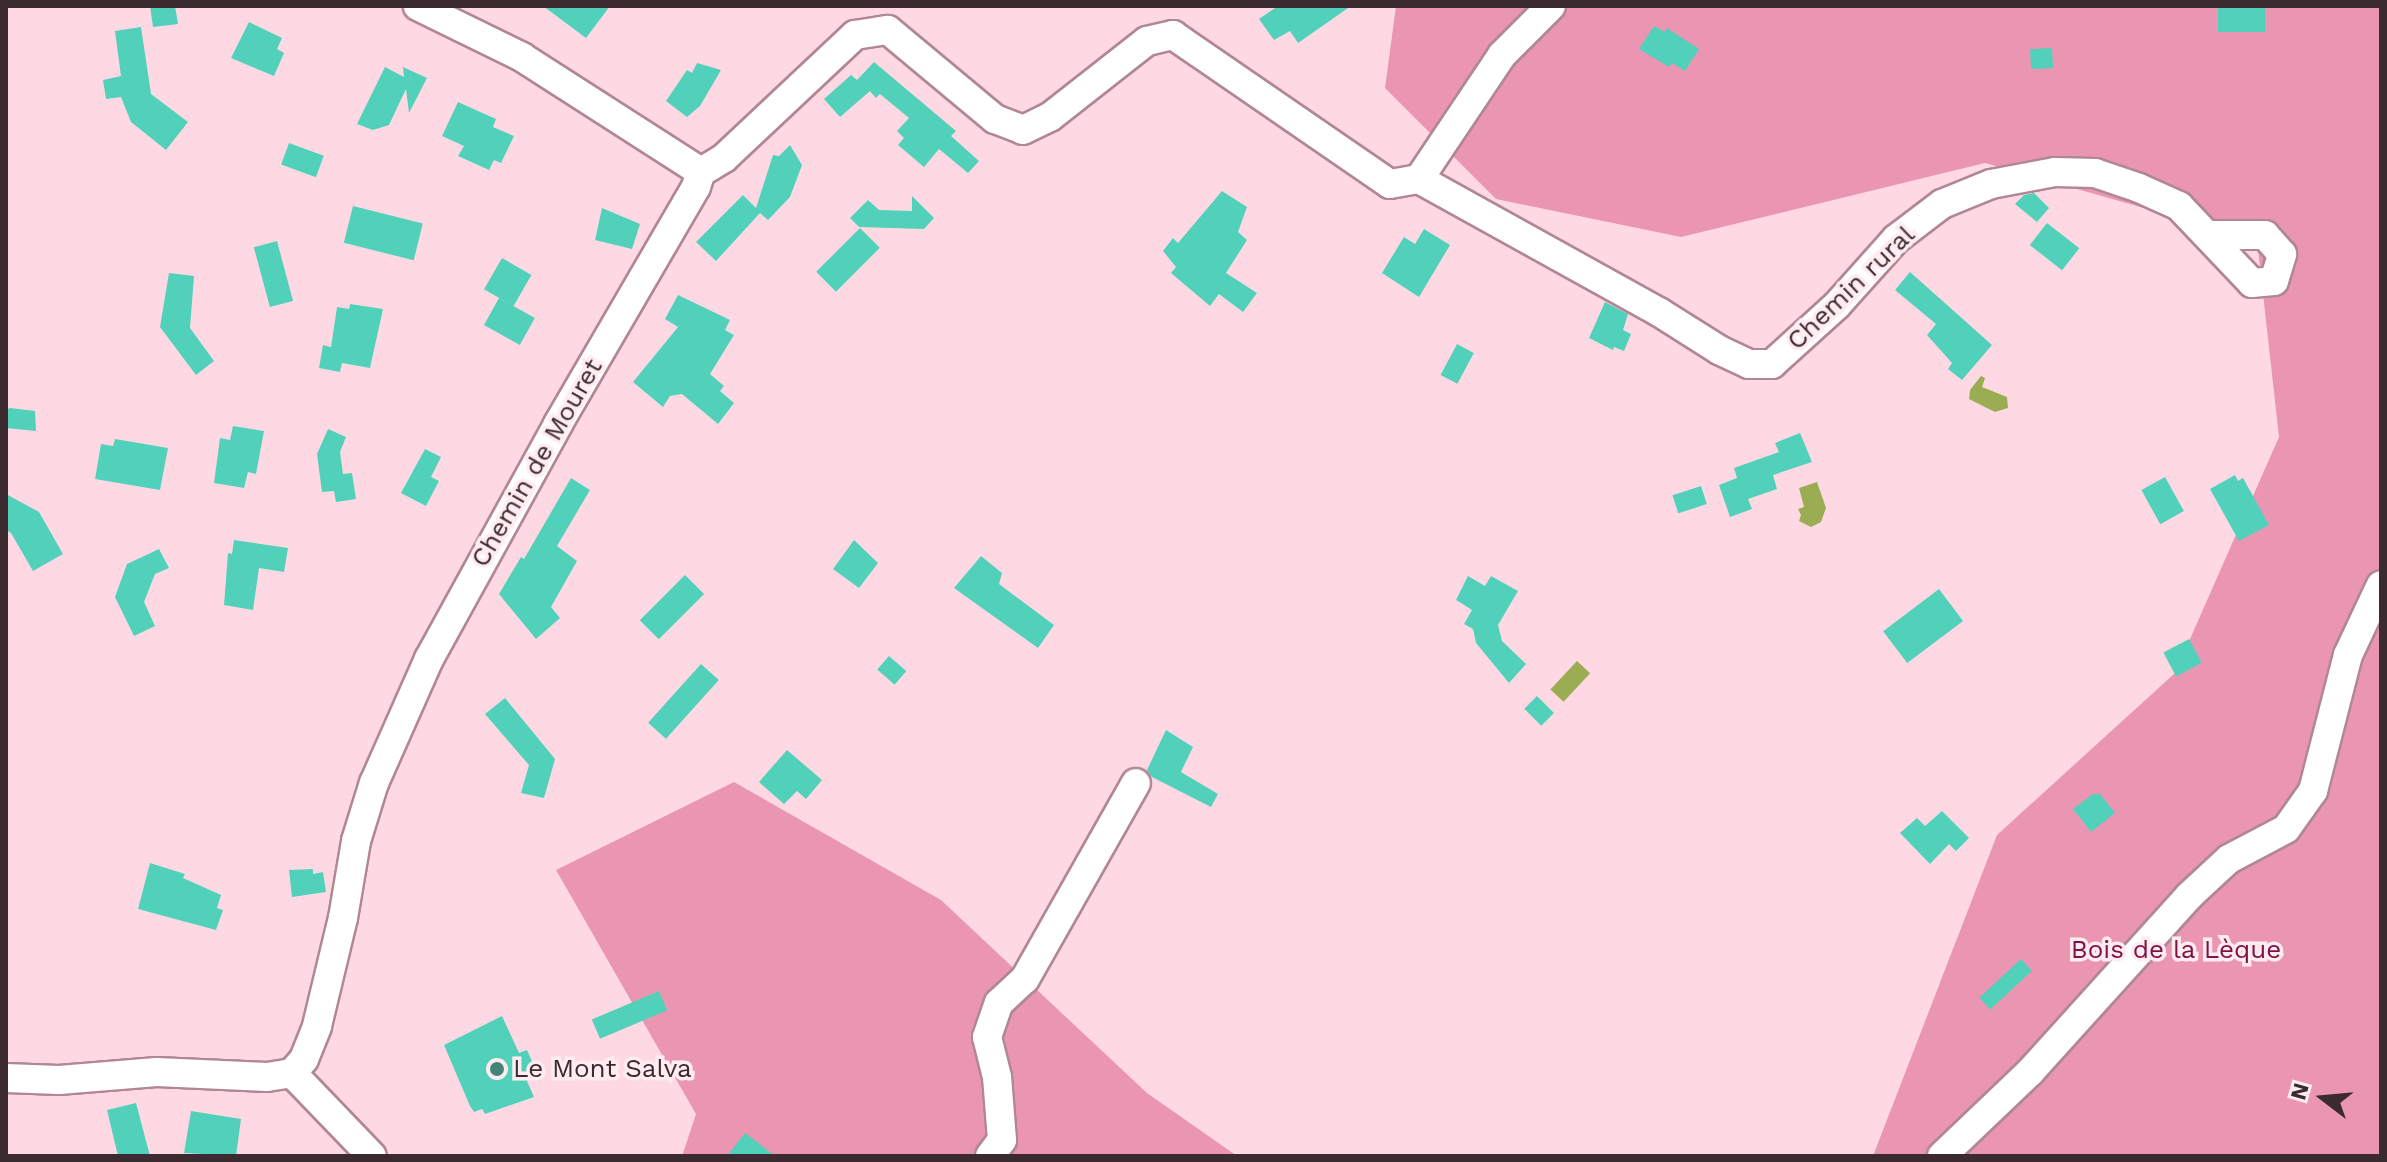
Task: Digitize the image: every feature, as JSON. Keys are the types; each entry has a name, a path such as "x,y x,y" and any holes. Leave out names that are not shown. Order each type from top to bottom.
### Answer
{"street":[{"path":"418,6 522,57 701,172 724,158 855,35 888,30 995,119 1023,130 1050,117 1147,41 1173,35 1390,184 1419,179 1502,55 1551,6"},
{"name":"Chemin de Mouret","path":"292,1073 304,1059 317,1026 343,918 356,841 374,783 429,659 464,590 696,187 701,172"},
{"name":"Chemin rural","path":"1419,179 1659,312 1719,350 1749,364 1772,364 1837,305 1896,239 1942,204 1991,184 2055,172 2095,173 2179,206 2210,235"},
{"path":"1942,1156 2030,1072 2189,896 2229,859 2286,829 2313,791 2348,655 2381,585"},
{"path":"990,1156 1002,1140 997,1077 987,1037 999,1003 1025,979 1136,783"},
{"path":"6,1078 59,1080 157,1072 267,1077 292,1073 372,1156"}],"green space":[{"name":"Bois de la Lèque","path":"1396,6 2381,6 2381,1156 1873,1156 1997,835 2175,673 2279,437 2257,240 1985,163 1681,237 1496,199 1385,88"},
{"path":"734,782 941,900 1147,1093 1237,1156 682,1156 696,1114 556,870"}],"shaded area":[{"path":"1981,376 1985,378 1982,387 2007,397 2008,408 1995,412 1969,399 1970,390"},
{"path":"1817,482 1826,508 1821,522 1811,527 1799,521 1801,515 1798,509 1804,507 1799,488"},
{"path":"1577,661 1590,673 1564,702 1550,690"}],"building":[{"path":"150,6 175,6 178,24 153,27"},
{"path":"543,6 610,6 586,38"},
{"path":"1278,6 1351,6 1298,43 1290,31 1274,40 1259,19"},
{"path":"2218,6 2265,6 2265,32 2218,32"},
{"path":"249,22 282,38 277,49 284,53 274,76 231,58"},
{"path":"1654,26 1665,32 1667,28 1699,49 1685,71 1672,63 1669,67 1639,49"},
{"path":"141,27 151,94 188,122 166,150 131,122 121,97 106,99 103,80 121,76 115,31"},
{"path":"2052,48 2053,68 2031,69 2030,49"},
{"path":"874,62 956,131 951,136 979,161 968,173 939,149 924,167 898,145 904,138 897,131 909,118 880,94 876,98 870,91 840,117 824,99 851,75 857,80"},
{"path":"697,63 721,70 700,106 687,117 666,101 687,70 692,73"},
{"path":"385,67 404,77 403,67 427,78 409,113 406,89 389,125 373,130 357,124"},
{"path":"458,102 496,119 493,127 514,136 501,163 494,160 489,170 458,156 464,146 442,136"},
{"path":"289,143 324,156 316,177 281,165"},
{"path":"790,145 802,165 790,197 768,220 760,213 716,261 696,242 743,195 756,208 773,155 779,156"},
{"path":"1222,191 1247,207 1238,232 1247,240 1226,273 1257,293 1243,312 1219,294 1210,306 1171,273 1176,267 1163,251 1173,238 1178,243"},
{"path":"2034,193 2049,208 2037,222 2015,204 2024,195"},
{"path":"912,196 934,218 924,229 859,227 850,218 868,200 879,210 912,211"},
{"path":"353,206 423,223 414,260 344,243"},
{"path":"602,208 640,224 632,249 595,240"},
{"path":"2047,223 2079,248 2062,270 2030,245"},
{"path":"860,228 880,248 836,292 816,272"},
{"path":"1424,229 1450,245 1419,297 1382,273 1404,237 1415,244"},
{"path":"277,241 293,301 270,307 254,247"},
{"path":"502,258 531,275 513,306 484,289"},
{"path":"1910,272 1992,345 1962,380 1948,369 1952,363 1927,335 1936,324 1895,290"},
{"path":"169,273 194,276 190,328 214,361 196,375 160,327"},
{"path":"678,295 730,320 725,330 734,335 710,374 724,386 720,391 734,403 718,424 682,394 670,396 663,407 633,382 678,327 665,319"},
{"path":"499,298 535,318 520,345 484,325"},
{"path":"1605,302 1628,314 1623,330 1631,334 1624,351 1614,347 1613,350 1589,338"},
{"path":"350,304 383,309 370,368 342,363 340,372 319,368 323,345 331,347 337,307 349,309"},
{"path":"1457,344 1474,353 1457,384 1441,375"},
{"path":"6,410 35,411 36,431 6,428"},
{"path":"233,426 264,431 256,474 248,472 244,488 214,483 220,438 230,440"},
{"path":"328,429 346,437 340,452 343,474 352,473 356,499 336,502 334,491 322,492 317,454"},
{"path":"1800,433 1812,462 1773,475 1777,489 1748,499 1752,509 1730,517 1719,485 1737,478 1734,468 1779,452 1775,443"},
{"path":"115,439 168,448 160,490 95,479 101,444 113,446"},
{"path":"425,449 441,457 431,477 439,481 426,506 401,493"},
{"path":"2235,475 2238,481 2243,478 2269,525 2239,541 2210,489"},
{"path":"2165,477 2184,511 2160,524 2141,490"},
{"path":"571,478 590,490 557,546 577,561 551,607 560,618 536,639 499,594 521,557 524,559"},
{"path":"1701,486 1707,504 1678,513 1672,495"},
{"path":"6,494 39,512 63,554 33,571 11,533 6,530"},
{"path":"234,540 288,548 284,572 259,568 253,610 224,605 228,553 232,554"},
{"path":"854,540 878,563 859,588 833,569"},
{"path":"159,549 169,568 155,574 144,602 155,626 134,636 115,597 127,564"},
{"path":"981,556 1002,573 999,584 1054,625 1038,648 954,588"},
{"path":"685,575 704,594 659,639 640,620"},
{"path":"1468,576 1485,586 1491,576 1518,591 1498,625 1502,641 1526,664 1509,683 1476,643 1473,629 1464,624 1472,610 1456,600"},
{"path":"1939,589 1963,621 1907,663 1883,631"},
{"path":"2189,639 2202,663 2176,676 2163,653"},
{"path":"889,656 906,671 895,685 877,670"},
{"path":"701,664 719,680 666,739 648,723"},
{"path":"1537,696 1554,713 1541,726 1524,709"},
{"path":"505,698 555,759 544,798 521,793 529,765 485,714"},
{"path":"1166,730 1193,747 1181,772 1218,794 1211,807 1152,777 1147,770"},
{"path":"787,750 822,780 806,799 797,791 784,804 759,782"},
{"path":"2093,794 2100,794 2115,813 2091,832 2073,809"},
{"path":"1942,811 1969,838 1956,851 1949,844 1930,864 1900,833 1917,818 1925,826"},
{"path":"150,863 185,874 183,878 221,895 217,908 223,910 216,930 138,909"},
{"path":"313,869 313,874 323,872 326,892 292,897 289,870"},
{"path":"2021,959 2032,971 1990,1010 1979,998"},
{"path":"659,991 667,1010 600,1039 592,1020"},
{"path":"502,1016 519,1053 527,1050 538,1075 527,1081 534,1097 485,1114 482,1109 474,1112 444,1045"},
{"path":"136,1103 150,1156 118,1156 107,1110"},
{"path":"191,1111 241,1119 236,1156 184,1153"},
{"path":"745,1133 775,1156 727,1156"}],"place":[{"name":"Le Mont Salva","path":"497,1069"}]}
